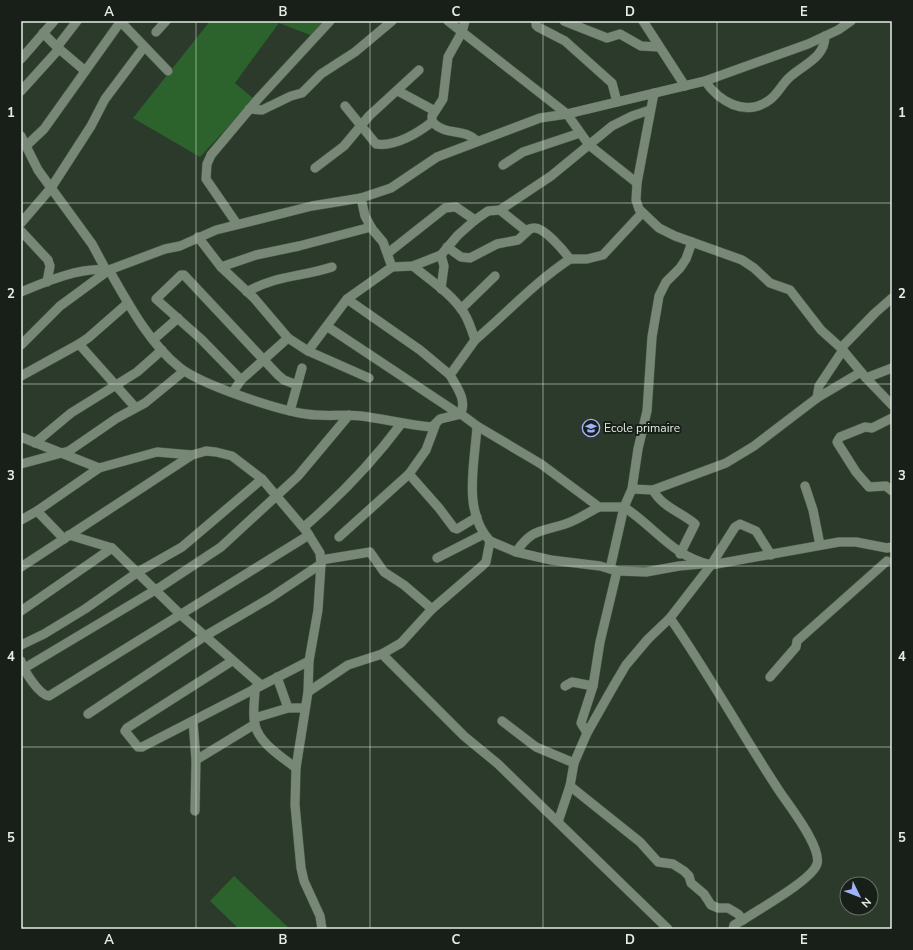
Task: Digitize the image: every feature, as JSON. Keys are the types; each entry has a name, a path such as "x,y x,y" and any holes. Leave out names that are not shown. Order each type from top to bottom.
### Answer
{"street":[{"path":"21,59 54,21"},
{"path":"21,91 58,48 77,21"},
{"path":"26,146 44,129 84,70 120,21 168,71"},
{"path":"156,32 166,21"},
{"path":"237,224 206,179 207,164 214,150 330,21"},
{"path":"249,110 262,110 291,96 302,93 320,74 355,52 392,21"},
{"path":"448,21 567,114 589,145 637,182"},
{"path":"345,106 374,142 380,145 410,136 432,122 435,111 443,99 448,57 462,32 465,21"},
{"path":"536,21 538,28 565,41 612,83 617,102"},
{"path":"564,21 607,38 620,34 638,46 659,47"},
{"path":"643,21 686,86"},
{"path":"21,292 74,274 107,270 180,246 198,237 237,224 312,206 361,198 391,188 437,157 544,116 567,114 705,81 770,59 825,36 851,21"},
{"path":"43,33 84,70"},
{"path":"705,81 718,97 734,106 744,107 763,104 773,97 788,78 807,66 823,49 825,45 825,36"},
{"path":"21,223 51,188 91,126 105,99 144,46"},
{"path":"315,168 344,146 369,116 398,91 419,70"},
{"path":"398,91 435,111"},
{"path":"654,92 637,182 636,200 642,213 659,228 742,260 754,268 770,283 790,290 821,330 842,349 863,375 892,405"},
{"path":"308,352 328,327 337,311 347,299 392,267 413,266 441,255 447,247 475,220 488,211 500,210 551,176 612,126 632,116 650,110"},
{"path":"432,122 442,130 469,134 477,141"},
{"path":"503,164 523,152 580,133"},
{"path":"21,136 51,188 92,244 128,303 162,350 184,371 233,392 290,411 313,415 349,415 401,424 435,426"},
{"path":"361,198 365,216 388,252 392,267"},
{"path":"388,252 445,208 456,207 475,220"},
{"path":"500,210 525,230 536,228 544,232 556,242 570,259"},
{"path":"450,375 475,340 553,270 570,259 603,255 642,213"},
{"path":"222,267 256,255 300,246 371,227"},
{"path":"447,247 460,257 470,258 497,244 518,240 530,229"},
{"path":"21,231 48,260 50,266 48,282"},
{"path":"198,237 222,267 247,292 288,338 308,352 369,378"},
{"path":"587,733 582,723 593,686 624,507 632,489 638,449 647,411 652,337 659,296 666,282 680,268 692,242"},
{"path":"441,255 444,266 442,289"},
{"path":"413,266 442,289 461,309 475,340"},
{"path":"247,292 266,282 280,277 307,274 332,267"},
{"path":"21,345 60,306 107,270"},
{"path":"241,380 156,298 183,274 284,380 297,385"},
{"path":"461,309 495,276"},
{"path":"817,398 819,386 842,349 878,309 892,298"},
{"path":"339,537 409,474 426,450 435,426 440,419 460,414 463,408 461,396 450,375 420,350 347,299"},
{"path":"21,376 88,338 128,303"},
{"path":"154,339 178,318"},
{"path":"328,327 477,426 541,464 599,507"},
{"path":"233,392 241,380 288,338"},
{"path":"79,344 135,407"},
{"path":"35,443 71,413 137,372 162,350"},
{"path":"290,411 302,368"},
{"path":"632,489 652,490 726,463 742,455 817,398 863,375 892,368"},
{"path":"21,464 62,454 156,395 184,371"},
{"path":"349,415 307,466 278,497 221,547 154,591 22,665 39,690 49,696 181,615 307,531 363,471 401,424"},
{"path":"892,418 872,428 865,427 840,437 837,442 856,472 869,487 886,486 892,491"},
{"path":"308,692 348,665 382,654 401,643 432,609 486,562 487,537 477,517 472,501 477,426"},
{"path":"21,437 99,468"},
{"path":"21,520 37,512 99,468 136,456 157,452 192,455 216,452 232,456 262,479 307,531 320,553 321,562 318,610 310,661 308,692 304,708 296,768 295,805 301,868 304,880 320,916 322,929"},
{"path":"21,567 192,455"},
{"path":"409,474 439,508 454,528 457,529 477,517"},
{"path":"21,645 44,634 85,609 138,572 182,547 262,479"},
{"path":"805,486 813,510 820,545"},
{"path":"652,490 669,507 695,524 680,554"},
{"path":"516,552 527,538 536,532 570,522 599,507 624,507 680,554 708,564"},
{"path":"37,512 67,537 112,548 138,572 154,591 258,686"},
{"path":"558,822 570,786 574,763 587,733 626,665 648,639 670,618 735,527 740,524 756,531 771,555"},
{"path":"487,537 516,552 614,570 646,572 679,566 708,564 771,555 840,542 856,542 889,548 890,564 797,641 796,647 770,677"},
{"path":"437,558 487,537"},
{"path":"21,611 112,548"},
{"path":"88,714 205,636 270,598 321,562 370,552 384,572 404,584 432,609"},
{"path":"670,618 698,658 768,775 802,824 818,855 816,867 807,877 734,925 732,929"},
{"path":"382,654 464,736 498,764 668,929"},
{"path":"232,661 127,728 125,731 140,748 258,686 310,661"},
{"path":"277,677 288,708"},
{"path":"565,686 572,682 593,686"},
{"path":"258,686 255,721 257,731 264,741 296,768"},
{"path":"196,760 255,721 288,708 304,708"},
{"path":"193,721 196,760 195,811"},
{"path":"502,722 536,747 574,763"},
{"path":"570,786 640,842 658,862 673,864 684,871 689,876 691,883 704,894 712,905 718,908 728,908 738,914 743,920"}],"green space":[{"path":"210,21 327,21 313,36 279,23 235,83 254,99 200,157 133,118"},
{"path":"234,876 290,929 239,929 210,901"}],"place":[{"name":"Ecole primaire","path":"591,428"}]}
